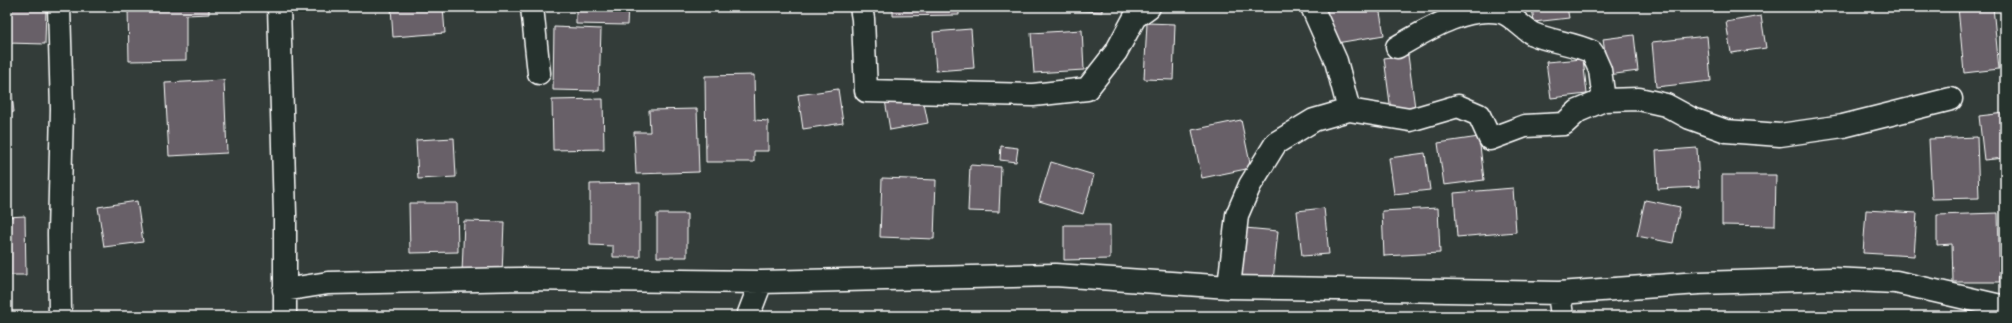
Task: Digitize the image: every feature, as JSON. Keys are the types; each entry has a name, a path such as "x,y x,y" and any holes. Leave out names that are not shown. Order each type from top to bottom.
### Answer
{"street":[{"path":"59,7 62,109 59,234 60,316"},
{"path":"279,7 285,214 285,316"},
{"path":"532,7 539,73"},
{"path":"861,7 863,19 866,91 1033,95 1087,89 1116,52 1134,18 1149,7"},
{"path":"1312,7 1336,61 1349,110"},
{"path":"1398,47 1431,28 1471,12 1501,12 1533,34 1579,46 1592,52 1600,70 1604,100"},
{"path":"1229,287 1237,215 1250,185 1276,143 1314,120 1349,110 1410,120 1458,106 1479,115 1490,139 1525,126 1564,124 1578,112 1604,100 1639,99 1666,104 1690,118 1726,131 1780,135 1843,126 1951,99"},
{"path":"284,290 328,283 521,279 761,282 1055,275 1229,287 1559,293 1699,283 1832,279 1896,282 2005,307"},
{"path":"748,316 761,282"},
{"path":"1559,293 1562,316"}],"building":[{"path":"7,7 46,7 45,44 7,43"},
{"path":"128,7 209,7 209,14 186,15 186,60 129,61"},
{"path":"391,7 443,7 445,33 393,37"},
{"path":"576,7 628,7 627,25 576,24"},
{"path":"893,7 959,7 959,15 893,16"},
{"path":"1052,7 1102,7 1102,12 1052,9"},
{"path":"1324,7 1379,7 1384,35 1331,44"},
{"path":"1532,7 1567,7 1569,18 1534,22"},
{"path":"1958,7 1993,7 1999,69 1964,73"},
{"path":"1761,16 1766,48 1731,53 1726,22"},
{"path":"1147,23 1175,24 1173,80 1144,79"},
{"path":"554,27 601,29 599,91 553,90"},
{"path":"971,29 974,68 936,71 933,32"},
{"path":"1082,30 1084,70 1034,73 1031,33"},
{"path":"1634,35 1638,71 1608,75 1603,39"},
{"path":"1707,36 1711,81 1656,87 1652,42"},
{"path":"1408,55 1415,108 1391,111 1384,58"},
{"path":"1583,59 1587,94 1551,98 1546,62"},
{"path":"754,75 755,120 768,121 768,151 754,151 754,162 706,162 705,76"},
{"path":"224,80 227,153 169,156 165,83"},
{"path":"7,88 11,88 14,112 7,113"},
{"path":"838,89 843,123 803,129 798,95"},
{"path":"922,94 928,123 890,130 885,100"},
{"path":"603,99 604,149 553,150 552,100"},
{"path":"697,109 699,172 636,174 634,132 650,132 649,110"},
{"path":"2005,113 2005,158 1984,160 1979,116"},
{"path":"1241,120 1251,168 1202,178 1192,130"},
{"path":"1479,137 1484,180 1444,185 1438,143"},
{"path":"1977,137 1979,198 1932,199 1929,139"},
{"path":"454,138 456,177 418,179 416,140"},
{"path":"1001,146 1018,148 1016,162 1000,160"},
{"path":"1697,148 1699,187 1658,189 1656,151"},
{"path":"1425,153 1430,190 1394,194 1389,158"},
{"path":"1051,162 1094,175 1083,214 1039,201"},
{"path":"970,165 1001,167 999,212 968,211"},
{"path":"1722,175 1776,175 1775,226 1722,225"},
{"path":"882,178 936,180 934,239 880,237"},
{"path":"640,183 640,257 613,257 613,246 590,245 590,184"},
{"path":"1513,188 1516,232 1457,237 1454,193"},
{"path":"1645,200 1680,207 1673,243 1637,236"},
{"path":"137,201 143,242 104,247 98,207"},
{"path":"409,203 457,203 458,252 410,253"},
{"path":"1324,208 1329,254 1302,256 1297,211"},
{"path":"1438,208 1440,253 1384,256 1382,211"},
{"path":"1866,210 1917,213 1914,256 1863,253"},
{"path":"1998,213 2000,282 1953,282 1952,244 1937,245 1937,215"},
{"path":"657,214 687,214 687,257 657,257"},
{"path":"25,216 26,275 7,275 7,217"},
{"path":"464,221 504,222 502,274 462,273"},
{"path":"1064,225 1110,225 1110,259 1064,260"},
{"path":"1245,228 1278,231 1273,281 1240,278"}]}
